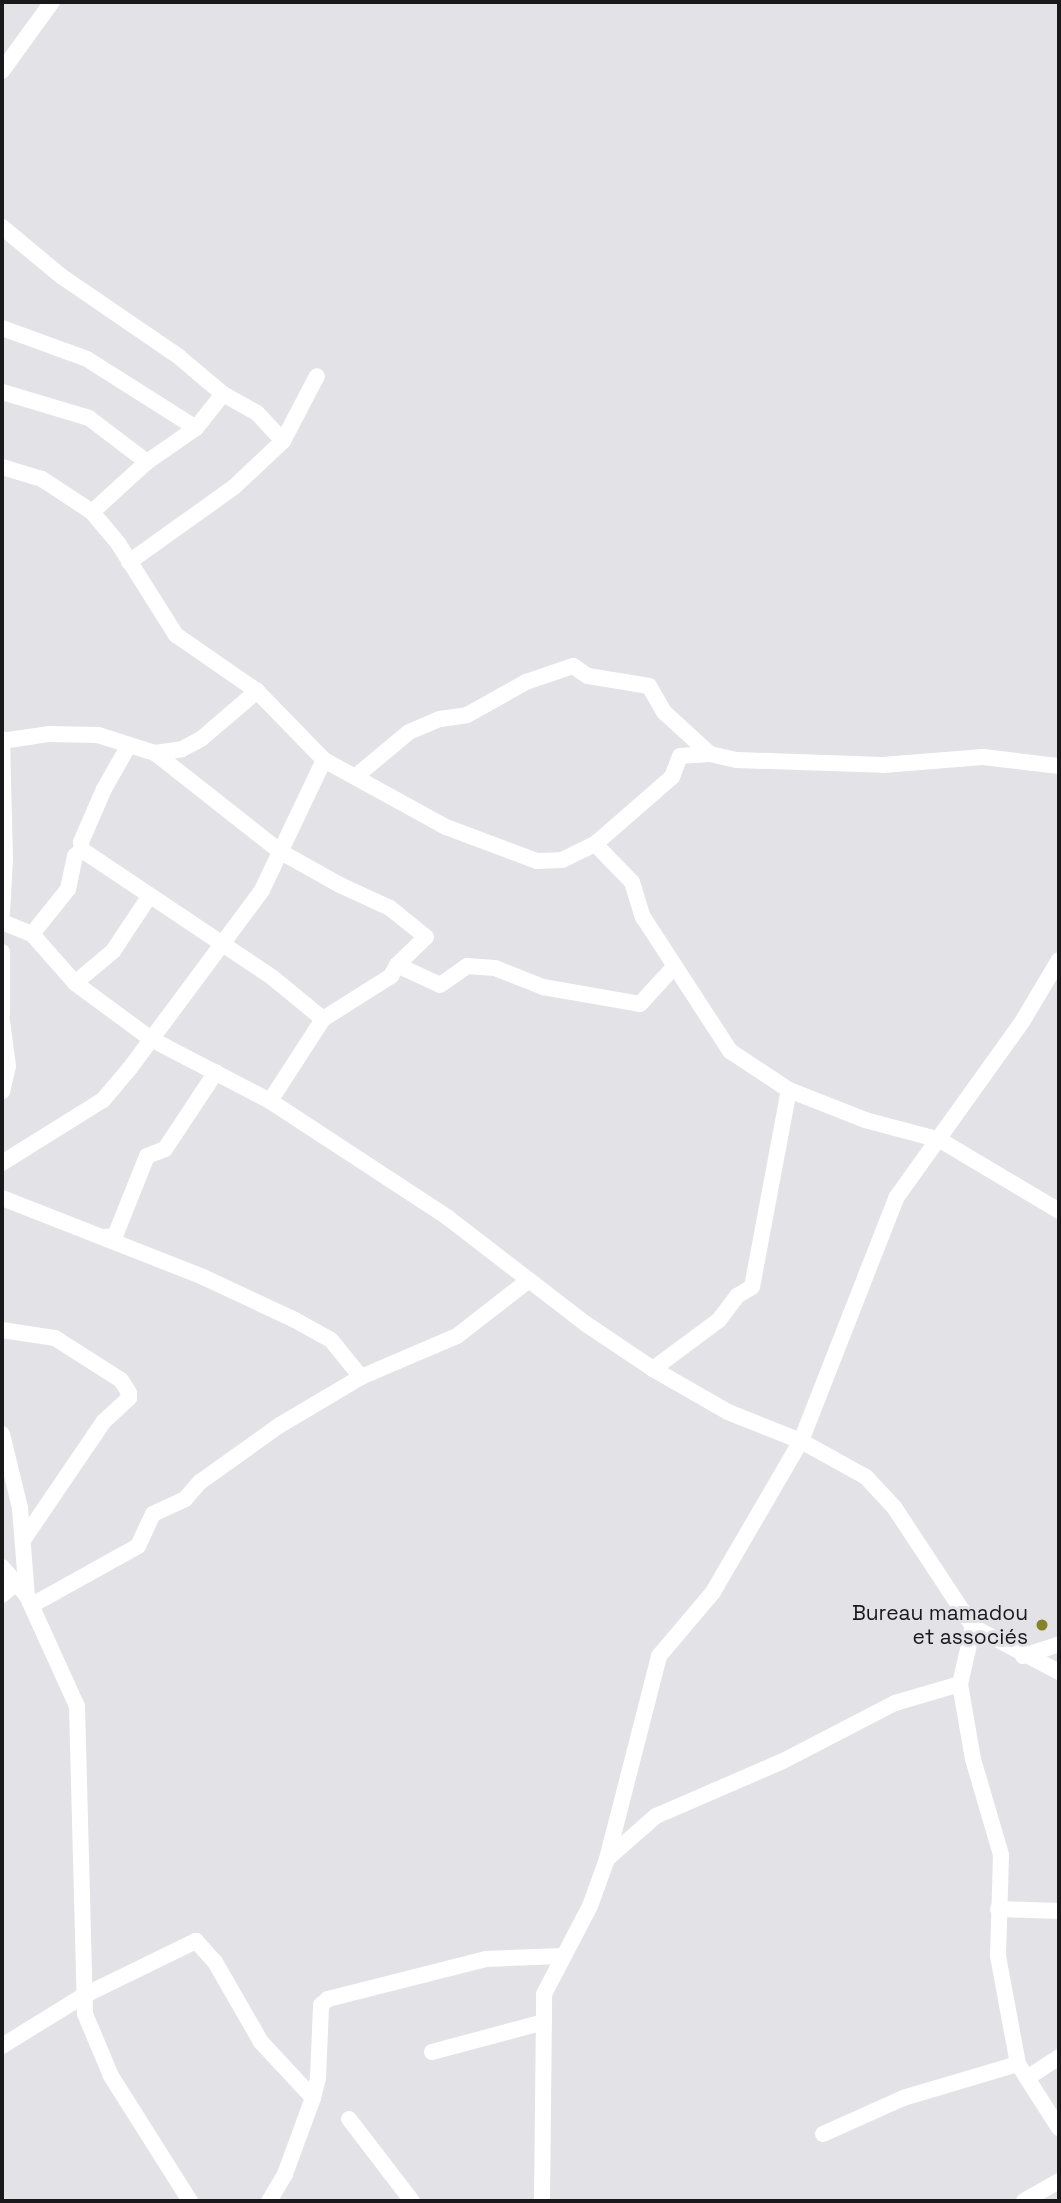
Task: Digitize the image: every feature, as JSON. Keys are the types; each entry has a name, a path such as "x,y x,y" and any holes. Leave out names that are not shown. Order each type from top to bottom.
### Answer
{"street":[{"path":"2,71 52,2"},
{"path":"2,227 61,276 178,356 223,394 257,414 283,441"},
{"path":"2,328 87,359 196,428"},
{"path":"129,562 225,494 283,441 317,376"},
{"path":"2,392 82,414 146,462"},
{"path":"92,512 146,462 196,428 223,394"},
{"path":"2,467 42,479 92,512 129,562 176,635 257,691 324,760 446,827 537,861 562,860 595,844 672,777 680,756 710,754 736,760 883,765 983,757 1059,766"},
{"path":"355,777 410,732 440,719 467,715 526,682 573,666 587,676 649,686 664,712 710,754"},
{"path":"155,753 182,749 201,739 257,691"},
{"path":"2,913 2,740 80,734 155,753 281,852 340,886 390,908 426,937 397,965 391,976 323,1019 270,1101"},
{"path":"129,746 81,842 82,850 223,945 323,1019"},
{"path":"2,1163 103,1100 223,945 281,852 324,760"},
{"path":"595,844 632,882 643,917 730,1051 789,1090 865,1120 940,1140 1059,1212"},
{"path":"32,934 68,889 75,856 82,850"},
{"path":"75,983 113,951 149,897"},
{"path":"2,922 32,934 75,983 151,1039 270,1101 447,1217 653,1369 728,1412 801,1441 866,1477 894,1507 973,1627 1023,1656 1059,1672"},
{"path":"2,952 2,1014"},
{"path":"542,2201 544,1994 590,1906 607,1859 659,1656 713,1592 801,1441 896,1198 917,1164 940,1140 1059,960"},
{"path":"397,965 440,985 467,966 495,968 543,987 639,1004 679,972"},
{"path":"2,1021 5,1066 2,1091"},
{"path":"104,1237 115,1236 147,1156 165,1149 216,1072"},
{"path":"653,1369 719,1320 737,1296 752,1287 789,1090"},
{"path":"2,1198 104,1237 311,1329 331,1340 361,1377"},
{"path":"2,1595 25,1595 138,1546 153,1514 185,1499 200,1482 280,1425 361,1377 457,1336 529,1280"},
{"path":"2,1331 55,1338 121,1380 129,1392 129,1398 104,1420 23,1540"},
{"path":"2,1434 23,1540 25,1595"},
{"path":"2,1567 25,1595 76,1706 83,1996 94,2041 111,2076 190,2201"},
{"path":"973,1627 960,1685 973,1759 1001,1855 998,1956 1022,2071 1059,2128"},
{"path":"1023,1656 1059,1644"},
{"path":"607,1859 666,1812 783,1761 895,1703 960,1685"},
{"path":"998,1909 1059,1910"},
{"path":"2,2046 83,1996 196,1941 215,1962 261,2042 313,2098"},
{"path":"269,2201 285,2174 313,2098 318,2078 321,2005 328,1999 486,1959 562,1956"},
{"path":"432,2052 544,2022"},
{"path":"823,2134 903,2098 1022,2071 1059,2057"},
{"path":"349,2119 412,2201"},
{"path":"1024,2201 1059,2181"}],"place":[{"name":"Bureau mamadou et associés","path":"1042,1625"}]}
